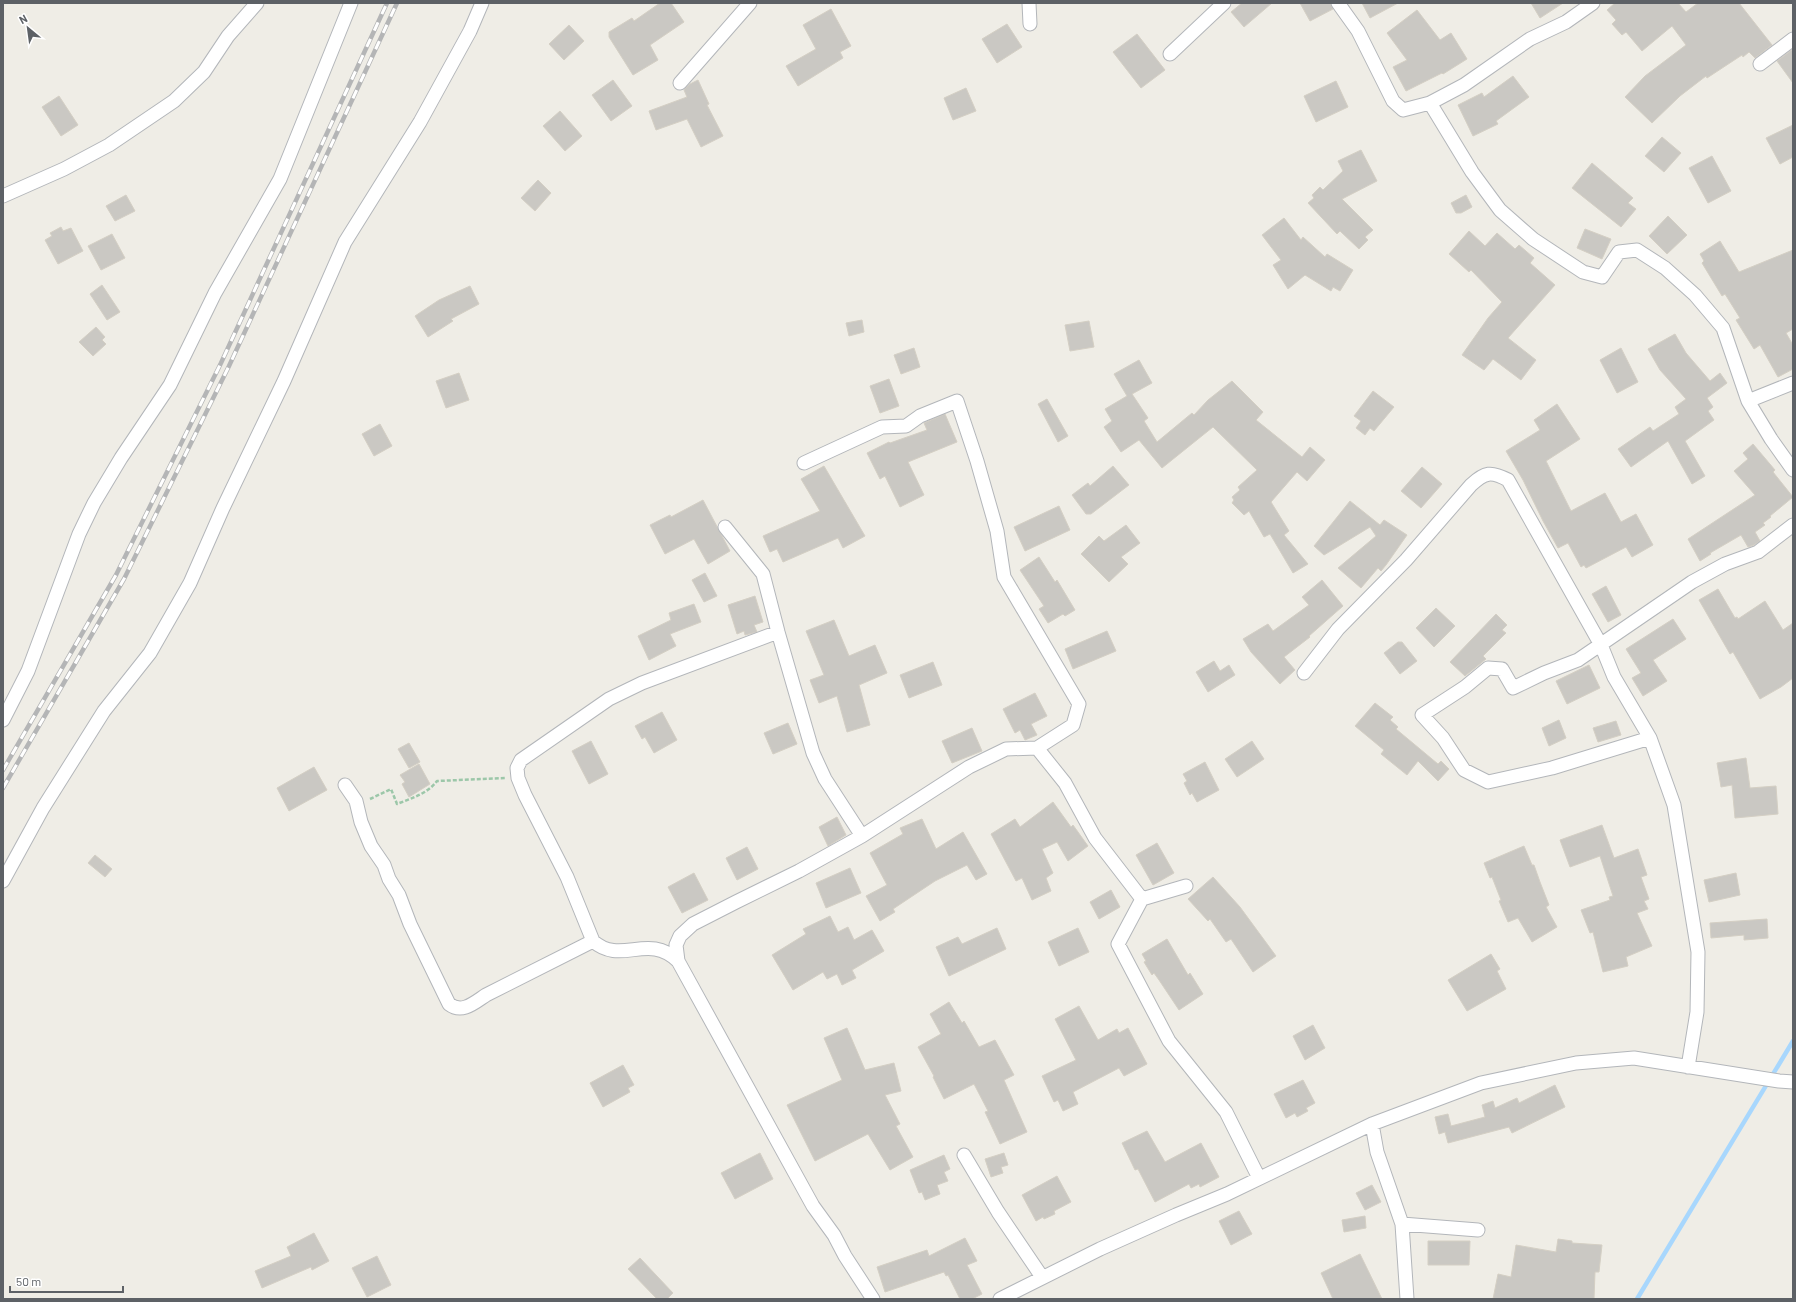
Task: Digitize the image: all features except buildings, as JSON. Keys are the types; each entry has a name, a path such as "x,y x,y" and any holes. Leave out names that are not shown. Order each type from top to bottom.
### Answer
{"street":[{"path":"3,196 64,169 109,145 174,101 204,72 228,36 257,3"},
{"path":"3,720 28,671 78,534 94,503 121,458 170,385 215,293 280,179 351,3"},
{"path":"3,881 42,808 104,711 150,653 190,583 223,508 284,381 345,242 420,122 470,31 482,3"},
{"path":"680,83 750,3"},
{"path":"1029,3 1030,24"},
{"path":"1170,54 1224,3"},
{"path":"1338,3 1358,31 1397,106 1403,110 1408,110 1430,103 1464,84 1530,39 1566,22 1593,3"},
{"path":"1760,64 1793,39"},
{"path":"1430,103 1472,172 1500,210 1533,239 1583,272 1602,277 1619,252 1637,250 1666,268 1695,295 1723,328 1748,401 1771,439 1793,470"},
{"path":"1748,401 1793,383"},
{"path":"804,462 882,427 906,426 920,416 957,401 977,461 997,531 1004,577 1079,704 1073,725 1037,748 1006,748 969,766 862,836 799,871 694,924 680,936 676,945 678,961 813,1206 834,1235 845,1256 873,1299"},
{"path":"1304,673 1338,629 1406,560 1481,475 1495,474 1508,480 1601,645 1614,677 1650,738 1674,804 1698,952 1697,1012 1688,1067"},
{"path":"1650,738 1552,768 1488,782 1464,770 1443,738 1422,715 1465,687 1488,668 1502,669 1513,688 1544,673 1578,660 1692,582 1725,564 1758,552 1793,525"},
{"path":"725,526 763,574 813,753 825,779 862,836"},
{"path":"678,961 664,951 653,948 638,948 622,952 601,948 593,941 567,877 525,795 518,778 517,768 521,760 609,699 642,682 778,632"},
{"path":"1037,748 1065,783 1095,838 1142,898"},
{"path":"344,785 356,801 361,822 371,846 384,865 389,879 399,895 410,924 448,1004 454,1008 461,1009 469,1006 486,995 593,941"},
{"path":"1186,886 1142,898 1118,944 1169,1041 1226,1112 1260,1178"},
{"path":"1000,1299 1100,1249 1226,1194 1372,1124 1480,1083 1576,1063 1634,1058 1779,1082 1793,1082"},
{"path":"1372,1124 1377,1152 1402,1224 1407,1299"},
{"path":"964,1155 998,1212 1042,1278"},
{"path":"1402,1224 1478,1230"}],"path":[{"path":"356,801 372,799 391,789 397,804 432,788 437,781 518,778"}],"waterway":[{"path":"1637,1299 1793,1041"}],"railway":[{"path":"3,770 116,575 221,363 387,3"},
{"path":"3,788 124,579 229,366 397,3"}]}
